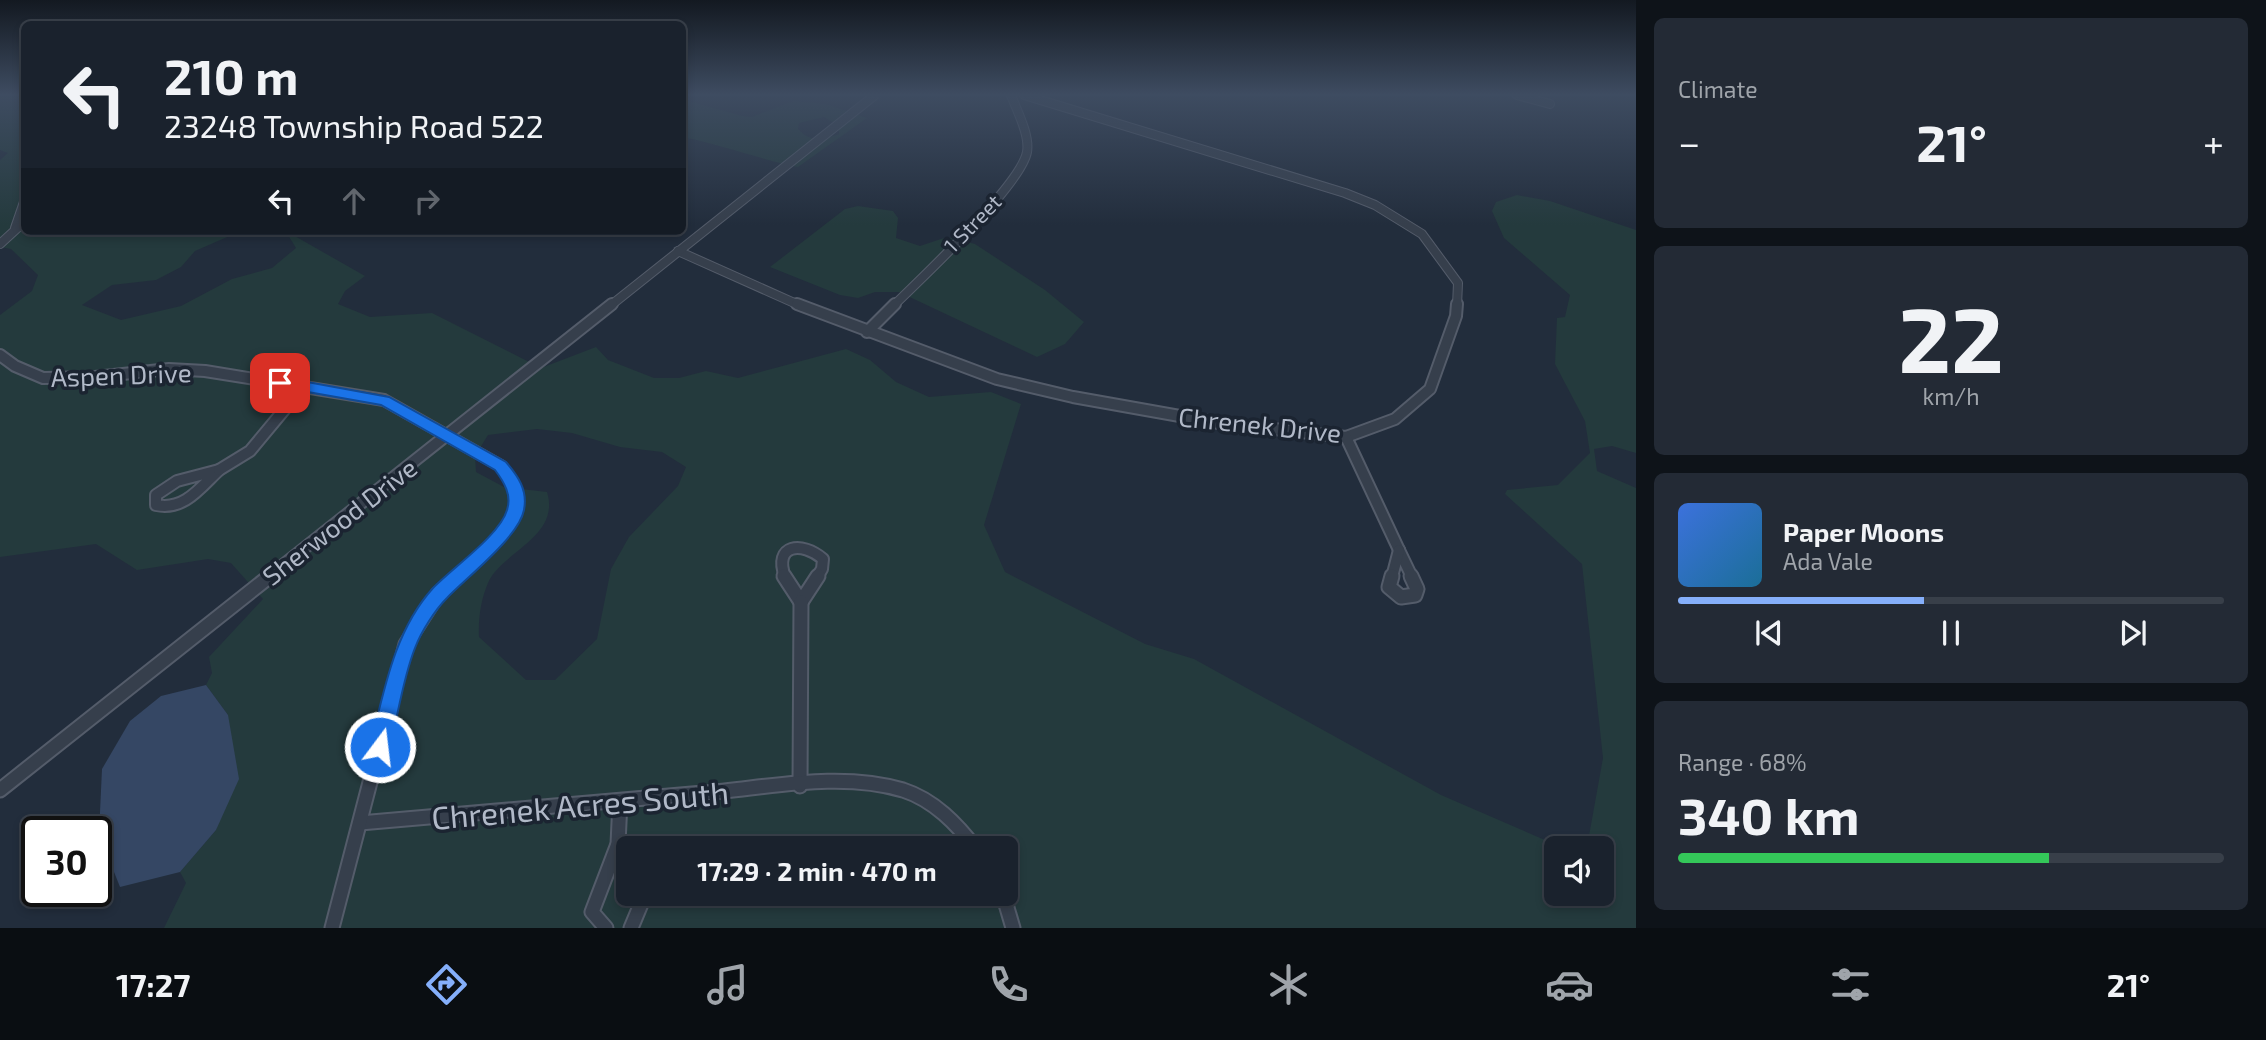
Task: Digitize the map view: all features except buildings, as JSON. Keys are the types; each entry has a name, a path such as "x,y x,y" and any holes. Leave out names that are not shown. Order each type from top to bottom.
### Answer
{"street":[{"name":"Sherwood Drive","path":"0,790 820,138"},
{"name":"1 Street","path":"867,332 1002,193 1024,165 1028,151 1024,138"},
{"name":"Chrenek Drive","path":"678,251 867,332 997,379 1073,397 1254,429 1346,437 1395,419 1430,389 1456,316 1458,283 1422,234 1375,205 1345,193 1166,138"},
{"path":"15,228 21,205"},
{"path":"0,244 21,224"},
{"name":"Aspen Drive","path":"0,355 15,366 43,378 95,377 169,369 205,371 384,400 500,466 512,480 516,494 516,512 494,542 438,594 406,644 360,823"},
{"path":"219,470 177,480 164,487 156,495 156,505 170,509 182,504 219,470 250,451 304,386"},
{"path":"1346,437 1399,549"},
{"path":"800,786 801,602 822,569 823,558 813,548 798,546 789,550 783,559 782,568 786,581 801,602"},
{"name":"Chrenek Acres South","path":"360,823 800,786 871,783 905,791 953,820 966,836"},
{"path":"618,836 620,801"},
{"path":"332,928 360,823"},
{"path":"606,928 592,912 616,849"},
{"path":"631,928 640,906"},
{"path":"1007,906 1013,928"}],"green space":[{"path":"0,138 21,138 21,235 232,235 195,251 181,267 156,280 112,285 82,305 121,320 181,306 232,279 272,268 296,248 288,235 293,235 365,276 345,291 338,304 370,317 432,313 541,368 596,347 608,360 654,378 679,378 706,371 738,378 846,349 870,360 896,382 929,397 991,392 1021,404 984,525 1005,572 1145,644 1194,659 1441,795 1544,840 1544,906 1614,906 1614,836 1589,836 1603,758 1582,564 1505,494 1507,490 1558,485 1590,453 1585,421 1555,364 1557,318 1565,317 1570,295 1504,238 1492,211 1496,202 1517,195 1550,201 1636,230 1636,453 1612,446 1594,449 1597,471 1636,488 1636,928 164,928 186,883 180,872 216,830 228,715 206,685 212,673 209,657 263,599 231,563 208,559 137,570 96,544 0,557 0,315 32,291 38,275 11,249 0,247 0,160 8,153 0,150","holes":["537,429 572,433 620,447 662,452 686,467 678,486 629,537 611,569 597,639 555,680 526,680 479,637 480,609 488,583 495,572 528,543 546,521 549,508 547,492 504,487 476,472 475,456 488,435"]},
{"path":"688,138 838,138 798,167"},
{"path":"858,206 893,211 898,218 896,238 920,246 947,237 975,244 1045,290 1084,322 1065,344 1037,357 899,292 875,292 858,298 840,295 770,267 845,209"}],"water":[{"path":"206,685 228,715 239,779 216,830 180,872 120,887 112,867 112,816 100,816 102,769 130,721 161,696"}],"route":[{"path":"280,383 384,400 500,466 512,480 516,494 516,512 494,542 438,594 406,644 380,747"}]}
